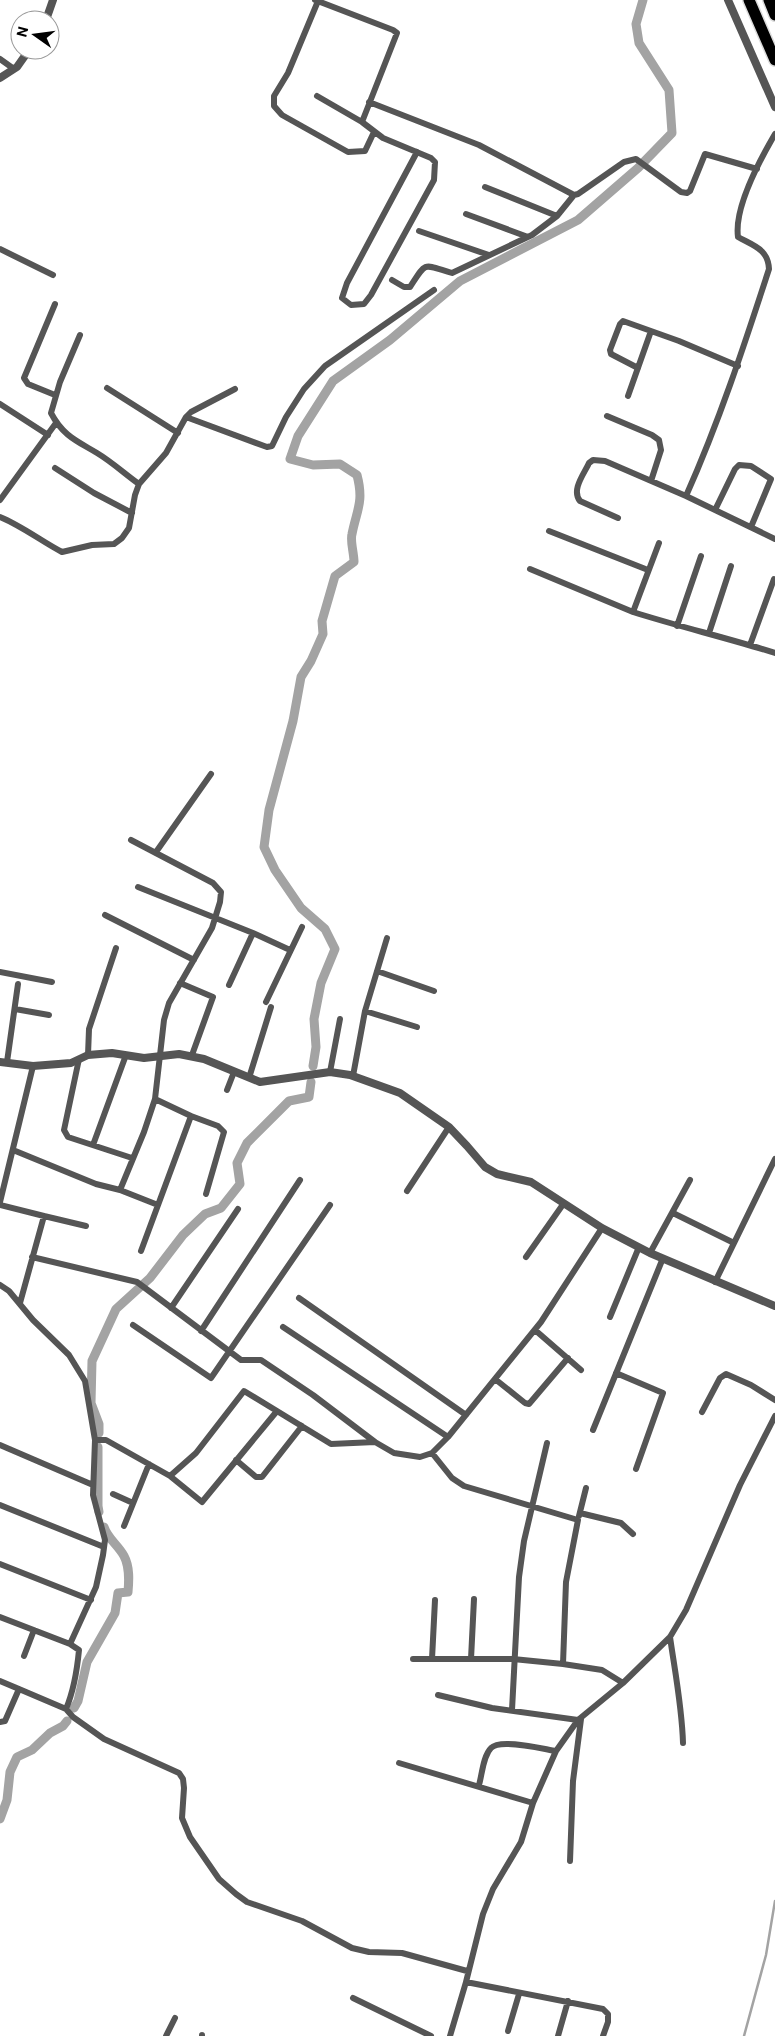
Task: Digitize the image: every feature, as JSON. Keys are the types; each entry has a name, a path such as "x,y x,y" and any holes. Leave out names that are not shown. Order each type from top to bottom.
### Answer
{"highway":[{"path":"749,0 775,60"},
{"path":"769,0 775,14"}],"street":[{"path":"362,122 397,33 316,0 288,72 274,96 274,106 282,115 348,152 365,151 374,132"},
{"path":"728,0 775,108"},
{"path":"0,59 14,70"},
{"path":"0,78 14,70 22,60"},
{"path":"317,96 362,122 374,132 431,158 435,162 434,180 371,295 364,304 351,305 342,298 347,283 417,152"},
{"path":"370,102 479,145 574,195"},
{"path":"686,496 709,444 738,366 768,269 768,259 763,251 738,237 737,228 738,216 756,169 775,134"},
{"path":"392,280 404,287 410,287 424,267 433,267 452,274 528,237 557,216 574,195 624,162 636,159 684,193 690,191 705,154 756,169"},
{"path":"485,187 557,216"},
{"path":"466,214 528,237"},
{"path":"419,231 489,255"},
{"path":"0,249 53,275"},
{"path":"186,417 267,447 272,446 286,417 304,389 325,366 434,290"},
{"path":"55,304 24,381 55,395"},
{"path":"638,368 613,357 610,350 620,324 624,321 738,366"},
{"path":"628,396 651,331"},
{"path":"80,334 55,395 51,413 56,423 78,444 98,454 139,484"},
{"path":"107,388 178,433"},
{"path":"0,517 17,524 36,538 62,552 92,545 114,544 122,538 129,528 139,484 166,453 186,417 191,412 235,389"},
{"path":"0,404 48,435"},
{"path":"607,416 652,435 659,440 661,450 651,481"},
{"path":"0,500 56,423"},
{"path":"618,518 577,498 576,492 589,463 593,460 605,461 686,496 775,538"},
{"path":"715,510 739,465 751,466 771,479 750,527"},
{"path":"55,468 94,493 132,513"},
{"path":"549,531 648,570"},
{"path":"633,612 659,543"},
{"path":"677,626 701,556"},
{"path":"709,634 731,566"},
{"path":"530,569 633,612 775,653"},
{"path":"750,645 774,579"},
{"path":"156,852 211,774"},
{"path":"120,1190 156,1099 159,1056 164,1020 169,1003 212,928 221,892 213,882 131,840"},
{"path":"138,887 254,933 290,950"},
{"path":"105,915 194,960"},
{"path":"249,1078 268,1005 290,950 302,926"},
{"path":"228,986 254,933"},
{"path":"354,1076 365,1011 387,938"},
{"path":"88,1055 89,1029 116,948"},
{"path":"377,971 434,991"},
{"path":"0,972 52,982"},
{"path":"180,983 213,997 192,1055"},
{"path":"18,984 4,1062 33,1066 71,1063 88,1055 112,1053 144,1058 179,1054 192,1055 260,1082 330,1072 354,1076 400,1093 449,1127 485,1167 497,1174 531,1182 602,1228 650,1253 775,1306"},
{"path":"15,1009 49,1015"},
{"path":"365,1011 417,1027"},
{"path":"330,1072 340,1019"},
{"path":"93,1144 126,1055"},
{"path":"79,1059 64,1130 68,1137 132,1158"},
{"path":"33,1066 0,1204 86,1226"},
{"path":"228,1090 234,1072"},
{"path":"156,1099 191,1116 218,1126 224,1132 206,1194"},
{"path":"141,1251 191,1116"},
{"path":"407,1192 449,1127"},
{"path":"13,1150 96,1184 120,1190 158,1204"},
{"path":"715,1282 775,1159"},
{"path":"201,1330 300,1180"},
{"path":"650,1253 690,1180"},
{"path":"526,1257 564,1203"},
{"path":"133,1325 211,1378 330,1205"},
{"path":"171,1308 238,1209"},
{"path":"673,1212 734,1244"},
{"path":"20,1303 44,1216"},
{"path":"32,1257 137,1282 241,1360 261,1360 313,1395 375,1442 394,1452 420,1457 432,1453 448,1437 535,1330 602,1228"},
{"path":"610,1317 639,1247"},
{"path":"594,1430 663,1258"},
{"path":"0,1285 9,1291 69,1355 85,1381 91,1407 95,1440 92,1494 105,1540 96,1587 70,1644"},
{"path":"299,1298 466,1415"},
{"path":"283,1327 448,1437"},
{"path":"535,1330 581,1370"},
{"path":"494,1379 526,1404 529,1404 568,1358"},
{"path":"616,1373 663,1393 636,1468"},
{"path":"702,1412 720,1378 726,1374 752,1385 775,1400"},
{"path":"170,1476 196,1453 244,1391 331,1444 375,1442"},
{"path":"95,1440 106,1440 170,1476 202,1502 277,1411"},
{"path":"450,2036 493,1888 521,1842 533,1803 556,1751 580,1719 622,1683 670,1637 686,1610 740,1485 775,1416"},
{"path":"236,1460 256,1477 262,1477 302,1426"},
{"path":"512,1710 518,1577 524,1541 547,1443"},
{"path":"0,1446 93,1485"},
{"path":"432,1453 456,1482 532,1506 579,1517 621,1523 633,1534"},
{"path":"124,1526 149,1464"},
{"path":"563,1664 566,1582 586,1488"},
{"path":"113,1494 133,1503"},
{"path":"0,1505 104,1547"},
{"path":"0,1564 91,1600"},
{"path":"471,1659 474,1599"},
{"path":"432,1659 434,1600"},
{"path":"0,1617 70,1644 78,1650 77,1671 66,1710"},
{"path":"24,1656 34,1630"},
{"path":"670,1637 676,1688 682,1714 683,1743"},
{"path":"413,1659 513,1659 563,1664 602,1670 622,1683"},
{"path":"0,1681 66,1710 104,1739 179,1773 183,1779 184,1788 182,1818 190,1837 219,1879 247,1902 302,1921 352,1948 369,1952 402,1953 468,1971"},
{"path":"0,1722 5,1721 19,1689"},
{"path":"438,1695 492,1708 580,1719"},
{"path":"570,1861 573,1781 580,1719"},
{"path":"479,1785 488,1753 491,1747 496,1744 530,1746 556,1751"},
{"path":"399,1762 533,1803"},
{"path":"466,1982 519,1994 568,2001 603,2009 608,2014 608,2022 603,2036"},
{"path":"508,2031 519,1994"},
{"path":"354,1998 431,2036"},
{"path":"558,2036 568,2001"},
{"path":"166,2036 175,2018"}],"waterway":[{"path":"313,1066 316,1047 314,1019 321,983 335,949 325,929 301,908 275,870 264,847 269,810 293,721 301,677 311,661 323,634 322,621 335,576 354,562 352,537 360,492 357,475 340,464 313,465 290,459 298,436 333,381 390,340 460,281 578,220 638,168 672,133 669,90 639,43 636,24 643,0"},
{"path":"99,1433 99,1424 91,1403 92,1361 116,1309 150,1278 183,1235 205,1214 221,1208 240,1184 237,1163 247,1143 289,1101 309,1097 311,1082"},
{"path":"98,1447 99,1512"},
{"path":"74,1708 78,1701 87,1662 115,1613 118,1593 128,1592 129,1574 126,1560 104,1527"},
{"path":"0,1819 7,1800 10,1772 17,1757 32,1750 50,1733 63,1726 67,1721"},
{"path":"744,2036 766,1955 775,1901"}]}
